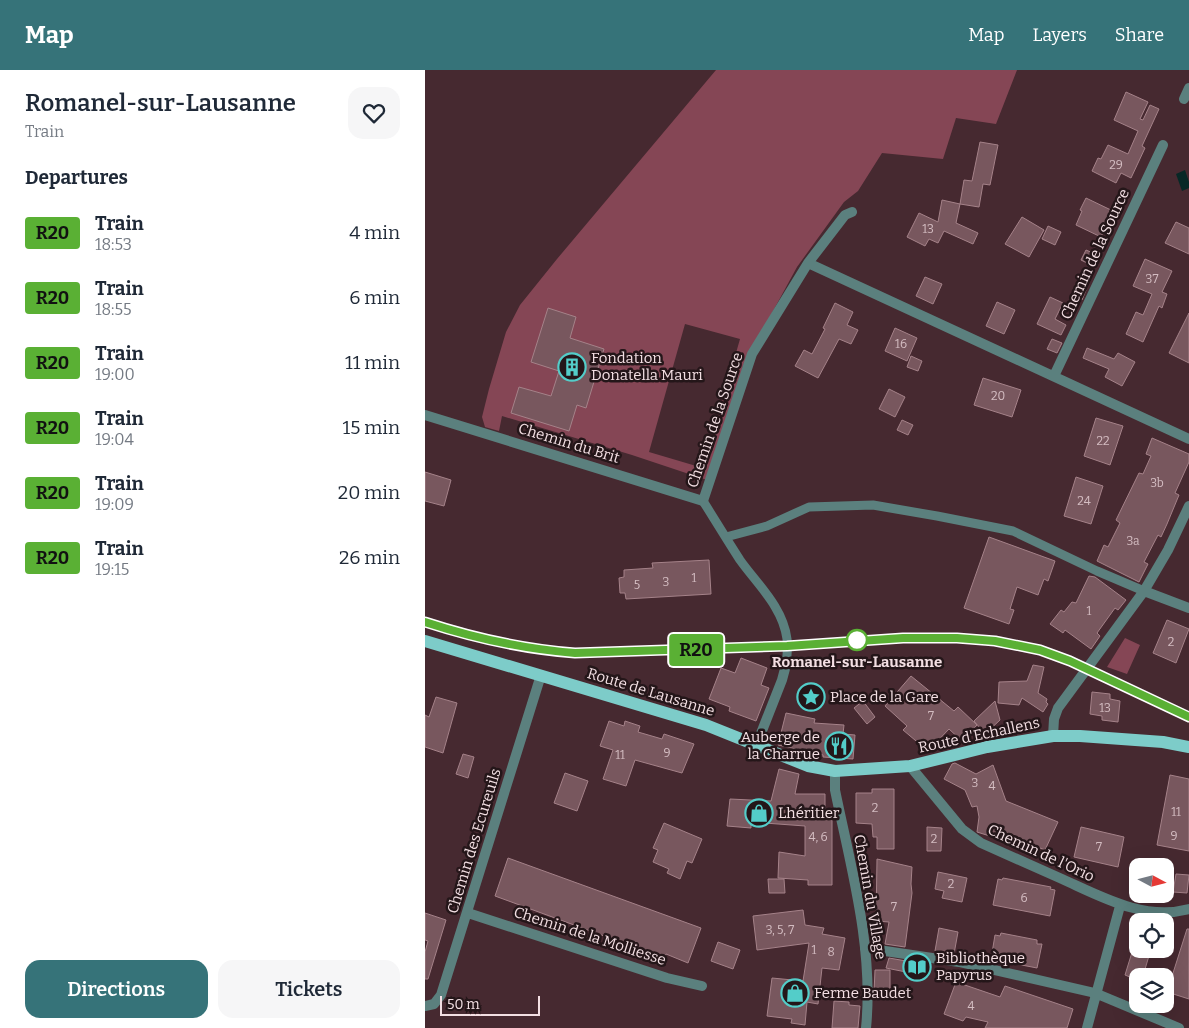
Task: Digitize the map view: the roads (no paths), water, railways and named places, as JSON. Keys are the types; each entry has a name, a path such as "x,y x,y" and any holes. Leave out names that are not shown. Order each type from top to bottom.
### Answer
{"main road":[{"name":"Route de Lausanne","path":"425,641 706,725 808,766 835,771"},
{"name":"Route d'Echallens","path":"835,771 910,766 987,746 1053,736 1163,742 1189,747"}],"street":[{"path":"1184,99 1189,88"},
{"name":"Chemin de la Source","path":"1054,376 1163,145"},
{"name":"Chemin de la Source","path":"786,666 787,638 783,624 771,601 741,560 703,501 752,354 808,263 845,215 852,212"},
{"path":"808,263 1189,439"},
{"name":"Chemin du Brit","path":"425,415 703,501"},
{"path":"726,537 767,526 809,507 873,505 1013,532 1097,571 1189,608"},
{"path":"1053,736 1054,719 1058,708 1144,591 1168,550 1189,506"},
{"path":"756,746 786,666"},
{"name":"Chemin des Ecureuils","path":"425,1006 434,1004 441,995 541,675"},
{"name":"Chemin de l'Orio","path":"910,766 962,829 981,843 1120,906 1151,912 1189,909"},
{"name":"Chemin du Village","path":"835,771 835,790 865,948 868,1002 866,1028"},
{"path":"1087,1028 1120,906"},
{"name":"Chemin de la Molliesse","path":"468,913 667,978 703,986"},
{"path":"865,948 959,962 1095,993 1179,1028"}],"water":[{"path":"1185,170 1189,188 1182,191 1176,174"}],"railway":[{"path":"425,622 499,642 575,653 787,646 903,638 996,641 1024,646 1070,661 1189,717"}],"train":[{"name":"R20","path":"425,622 465,635 523,648 575,653 787,646 903,638 957,638 995,641 1040,650 1088,668 1189,717"}],"place":[{"name":"Fondation Donatella Mauri","path":"572,367"},
{"name":"Romanel-sur-Lausanne","path":"857,640"},
{"name":"Place de la Gare","path":"811,697"},
{"name":"Auberge de la Charrue","path":"839,746"},
{"name":"Lhéritier","path":"759,813"},
{"name":"Bibliothèque Papyrus","path":"917,967"},
{"name":"Ferme Baudet","path":"795,993"}]}
